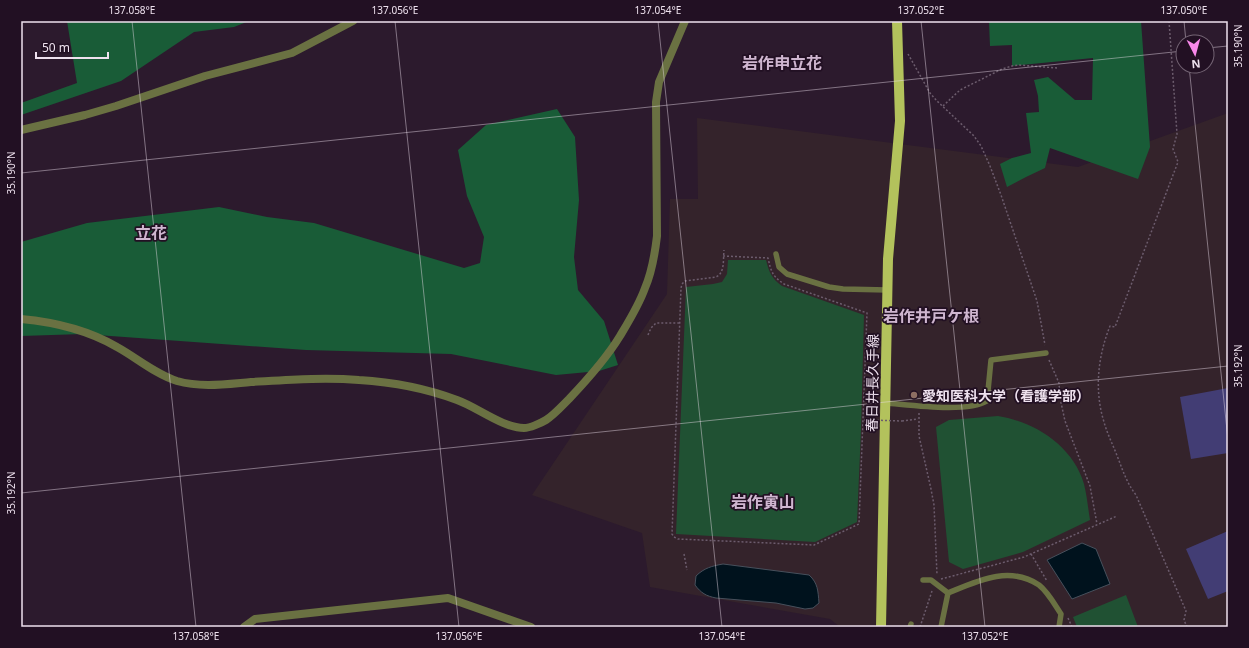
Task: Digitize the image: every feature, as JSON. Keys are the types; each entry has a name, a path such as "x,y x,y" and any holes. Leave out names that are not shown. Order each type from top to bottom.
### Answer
{"main road":[{"name":"春日井長久手線","path":"881,627 888,260 900,120 897,21"}],"street":[{"path":"21,130 104,110 205,76 292,53 353,21"},
{"path":"21,319 41,321 80,330 115,346 153,370 178,381 206,385 302,379 357,380 396,384 430,390 460,401 492,417 515,426 526,428 546,420 561,407 593,372 619,338 635,311 646,287 656,250 657,236 656,102 659,82 685,21"},
{"path":"244,627 255,619 448,598 531,627"}],"lane":[{"path":"776,254 779,267 787,274 829,287 843,289 887,290"},
{"path":"886,404 939,407 980,405 987,401 991,360 1046,353"},
{"path":"948,593 998,576 1015,575 1040,586 1061,614 1059,627"},
{"path":"924,580 931,580 948,593"},
{"path":"941,627 948,593"}],"path":[{"path":"1169,21 1177,134 1173,149 1178,162 1115,327 1110,326 1108,331 1100,356 1098,383 1102,415 1106,429 1129,485 1136,495 1186,611 1184,620 1187,627"},
{"path":"898,46 904,46 930,93 974,136 981,146 990,166 1002,195 1037,301 1046,353 1059,383 1060,398 1065,422 1090,486 1097,524"},
{"path":"943,106 960,90 1002,69 1019,65 1057,68"},
{"path":"723,256 768,258 773,275 784,284 867,313 859,524 814,545 678,539 672,534 682,284 685,281 716,277 720,275 722,272 723,256 724,250"},
{"path":"648,335 651,328 656,323 680,323"},
{"path":"920,405 918,436 932,489 937,576 941,578 1024,558 1117,516"},
{"path":"864,420 902,421 918,419"},
{"path":"684,554 687,570"},
{"path":"920,627 933,586 936,584"}],"shaded area":[{"name":"愛知医科大学（看護学部）","path":"1228,113 1228,627 840,627 830,619 650,587 642,533 532,495 667,294 670,199 698,199 697,118 1078,167"}],"green space":[{"path":"67,21 249,21 234,27 194,32 121,81 21,115 21,103 77,83"},
{"path":"989,21 1141,21 1150,147 1138,179 1050,148 1045,168 1007,187 1000,164 1012,158 1031,153 1026,113 1039,112 1038,96 1034,80 1048,77 1075,100 1092,100 1093,58 1012,66 1012,45 990,46"},
{"path":"557,109 575,137 579,200 574,257 578,290 604,321 618,365 599,371 556,375 451,354 306,350 83,334 21,336 21,242 87,223 219,207 267,217 314,223 464,268 480,263 484,237 467,196 458,150 486,125"},
{"path":"728,260 766,260 771,275 782,286 864,315 857,522 815,542 676,534 686,287 722,282 727,274"},
{"path":"998,416 1012,419 1039,430 1062,447 1079,470 1084,484 1090,520 1023,552 963,569 949,562 936,427 949,420"},
{"path":"1126,595 1138,627 1077,627 1073,617"}],"water":[{"path":"1082,543 1096,549 1110,584 1072,599 1047,560"},
{"path":"723,564 809,575 816,584 819,603 813,608 805,609 776,603 716,598 704,594 695,585 696,576 708,568"}],"building":[{"path":"1228,388 1228,453 1191,459 1180,397"},
{"path":"1228,531 1228,591 1208,599 1186,549"}],"place":[{"name":"愛知医科大学（看護学部）","path":"914,395"}],"district":[{"name":"岩作申立花","path":"782,63"},
{"name":"立花","path":"151,233"},
{"name":"岩作井戸ケ根","path":"931,316"},
{"name":"岩作寅山","path":"763,502"}]}
